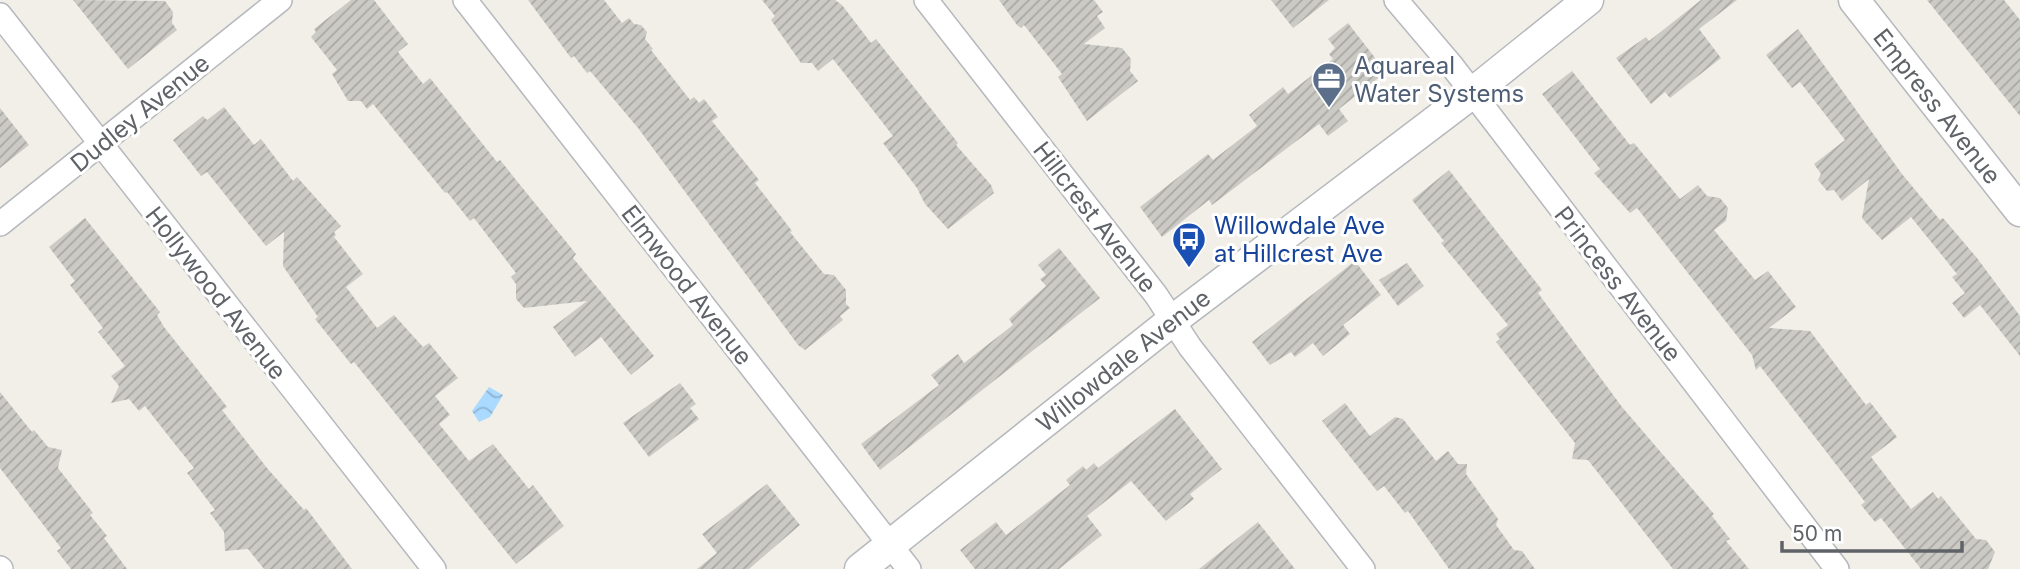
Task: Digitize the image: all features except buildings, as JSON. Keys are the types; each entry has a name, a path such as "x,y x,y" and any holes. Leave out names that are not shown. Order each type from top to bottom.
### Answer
{"street":[{"name":"Dudley Avenue","path":"0,224 280,0"},
{"name":"Elmwood Avenue","path":"466,0 909,569"},
{"name":"Hillcrest Avenue","path":"926,0 1156,295 1190,347 1363,569"},
{"name":"Princess Avenue","path":"1395,0 1471,94 1837,569"},
{"name":"Willowdale Avenue","path":"860,569 1173,320 1471,94 1588,0"},
{"name":"Empress Avenue","path":"1854,0 2020,211"},
{"name":"Hollywood Avenue","path":"0,15 434,569"}],"water":[{"path":"489,387 503,395 490,417 479,422 472,411"}],"place":[{"name":"Aquareal Water Systems","path":"1329,109"},
{"name":"Willowdale Ave at Hillcrest Ave","path":"1189,269"}]}
